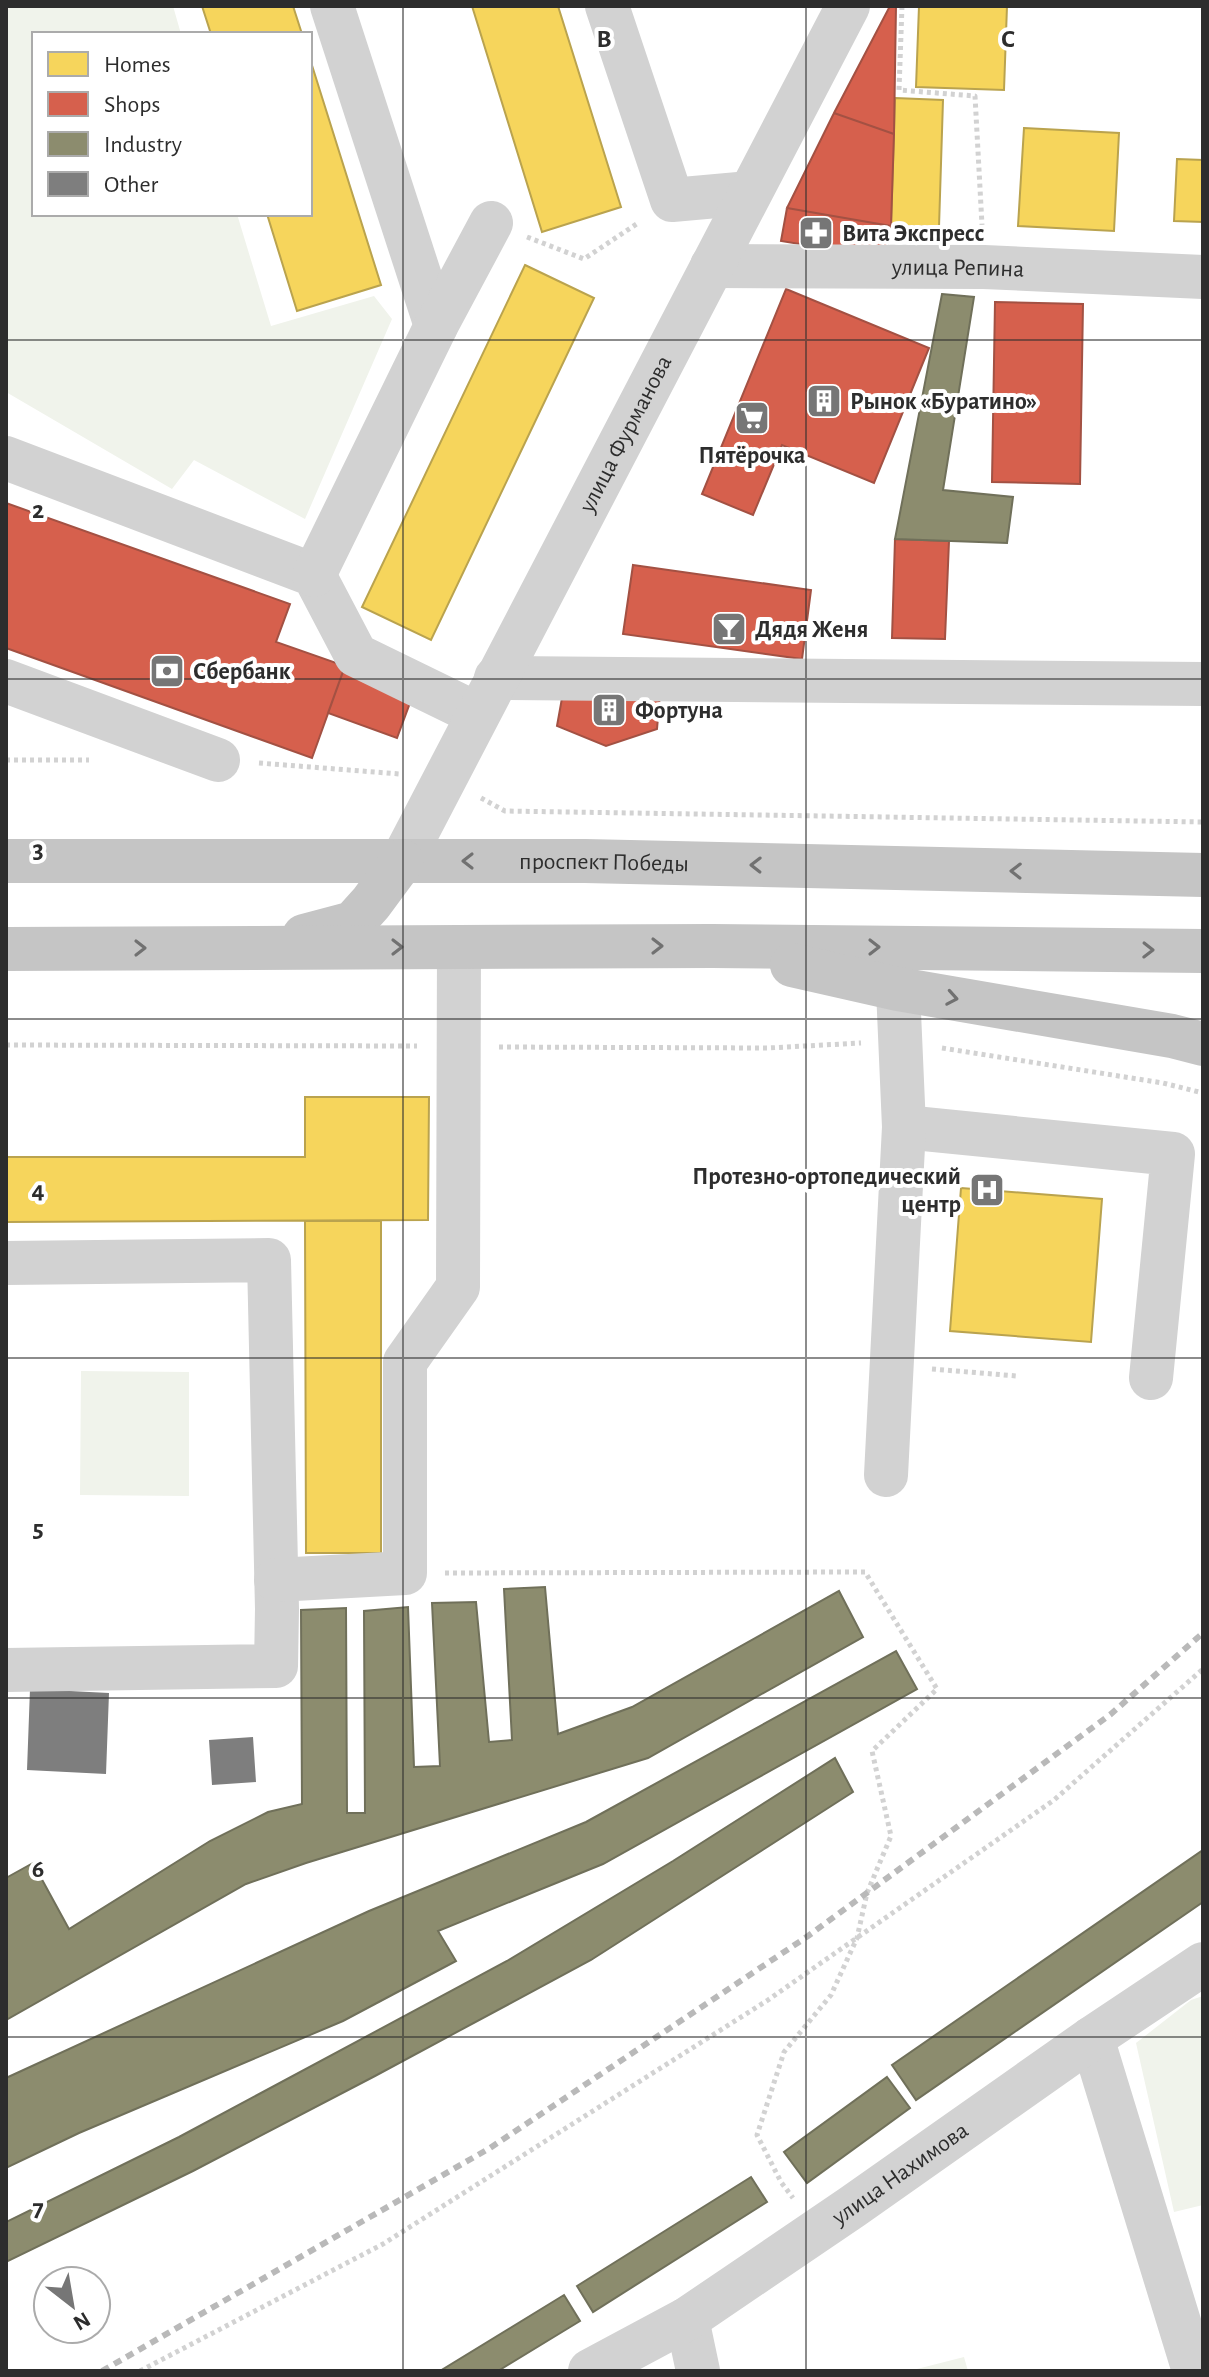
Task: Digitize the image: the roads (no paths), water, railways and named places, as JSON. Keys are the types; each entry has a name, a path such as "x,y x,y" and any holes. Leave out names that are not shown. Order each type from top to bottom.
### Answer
{"main road":[{"path":"263,947 353,923 402,861"},
{"name":"проспект Победы","path":"6,863 585,861 1203,875"},
{"path":"6,949 712,946 1203,951"},
{"path":"712,946 898,989 1203,1044"}],"street":[{"path":"332,6 436,326"},
{"path":"607,6 672,200 750,193"},
{"name":"улица Фурманова","path":"402,861 750,193 835,18"},
{"path":"314,575 436,326 491,223"},
{"name":"улица Репина","path":"712,266 984,267 1203,277"},
{"path":"6,458 314,575 356,655 487,696 1203,684"},
{"path":"6,681 218,760"},
{"path":"276,1580 405,1573 405,1362 458,1287 459,947"},
{"path":"886,1475 904,1127 898,989"},
{"path":"904,1127 1173,1154 1151,1378"},
{"path":"6,1263 269,1260 276,1580 276,1666 6,1670"},
{"name":"улица Нахимова","path":"590,2371 687,2319 1203,1964"},
{"path":"1092,2038 1194,2371"},
{"path":"687,2319 698,2371"}],"railway":[{"path":"102,2371 490,2148 808,1936 1111,1714 1203,1633"}],"place":[{"name":"Вита Экспресс","path":"816,233"},
{"name":"Рынок «Буратино»","path":"824,401"},
{"name":"Пятёрочка","path":"752,418"},
{"name":"Дядя Женя","path":"729,629"},
{"name":"Сбербанк","path":"167,671"},
{"name":"Фортуна","path":"609,710"},
{"name":"Протезно-ортопедический центр","path":"987,1190"}]}
